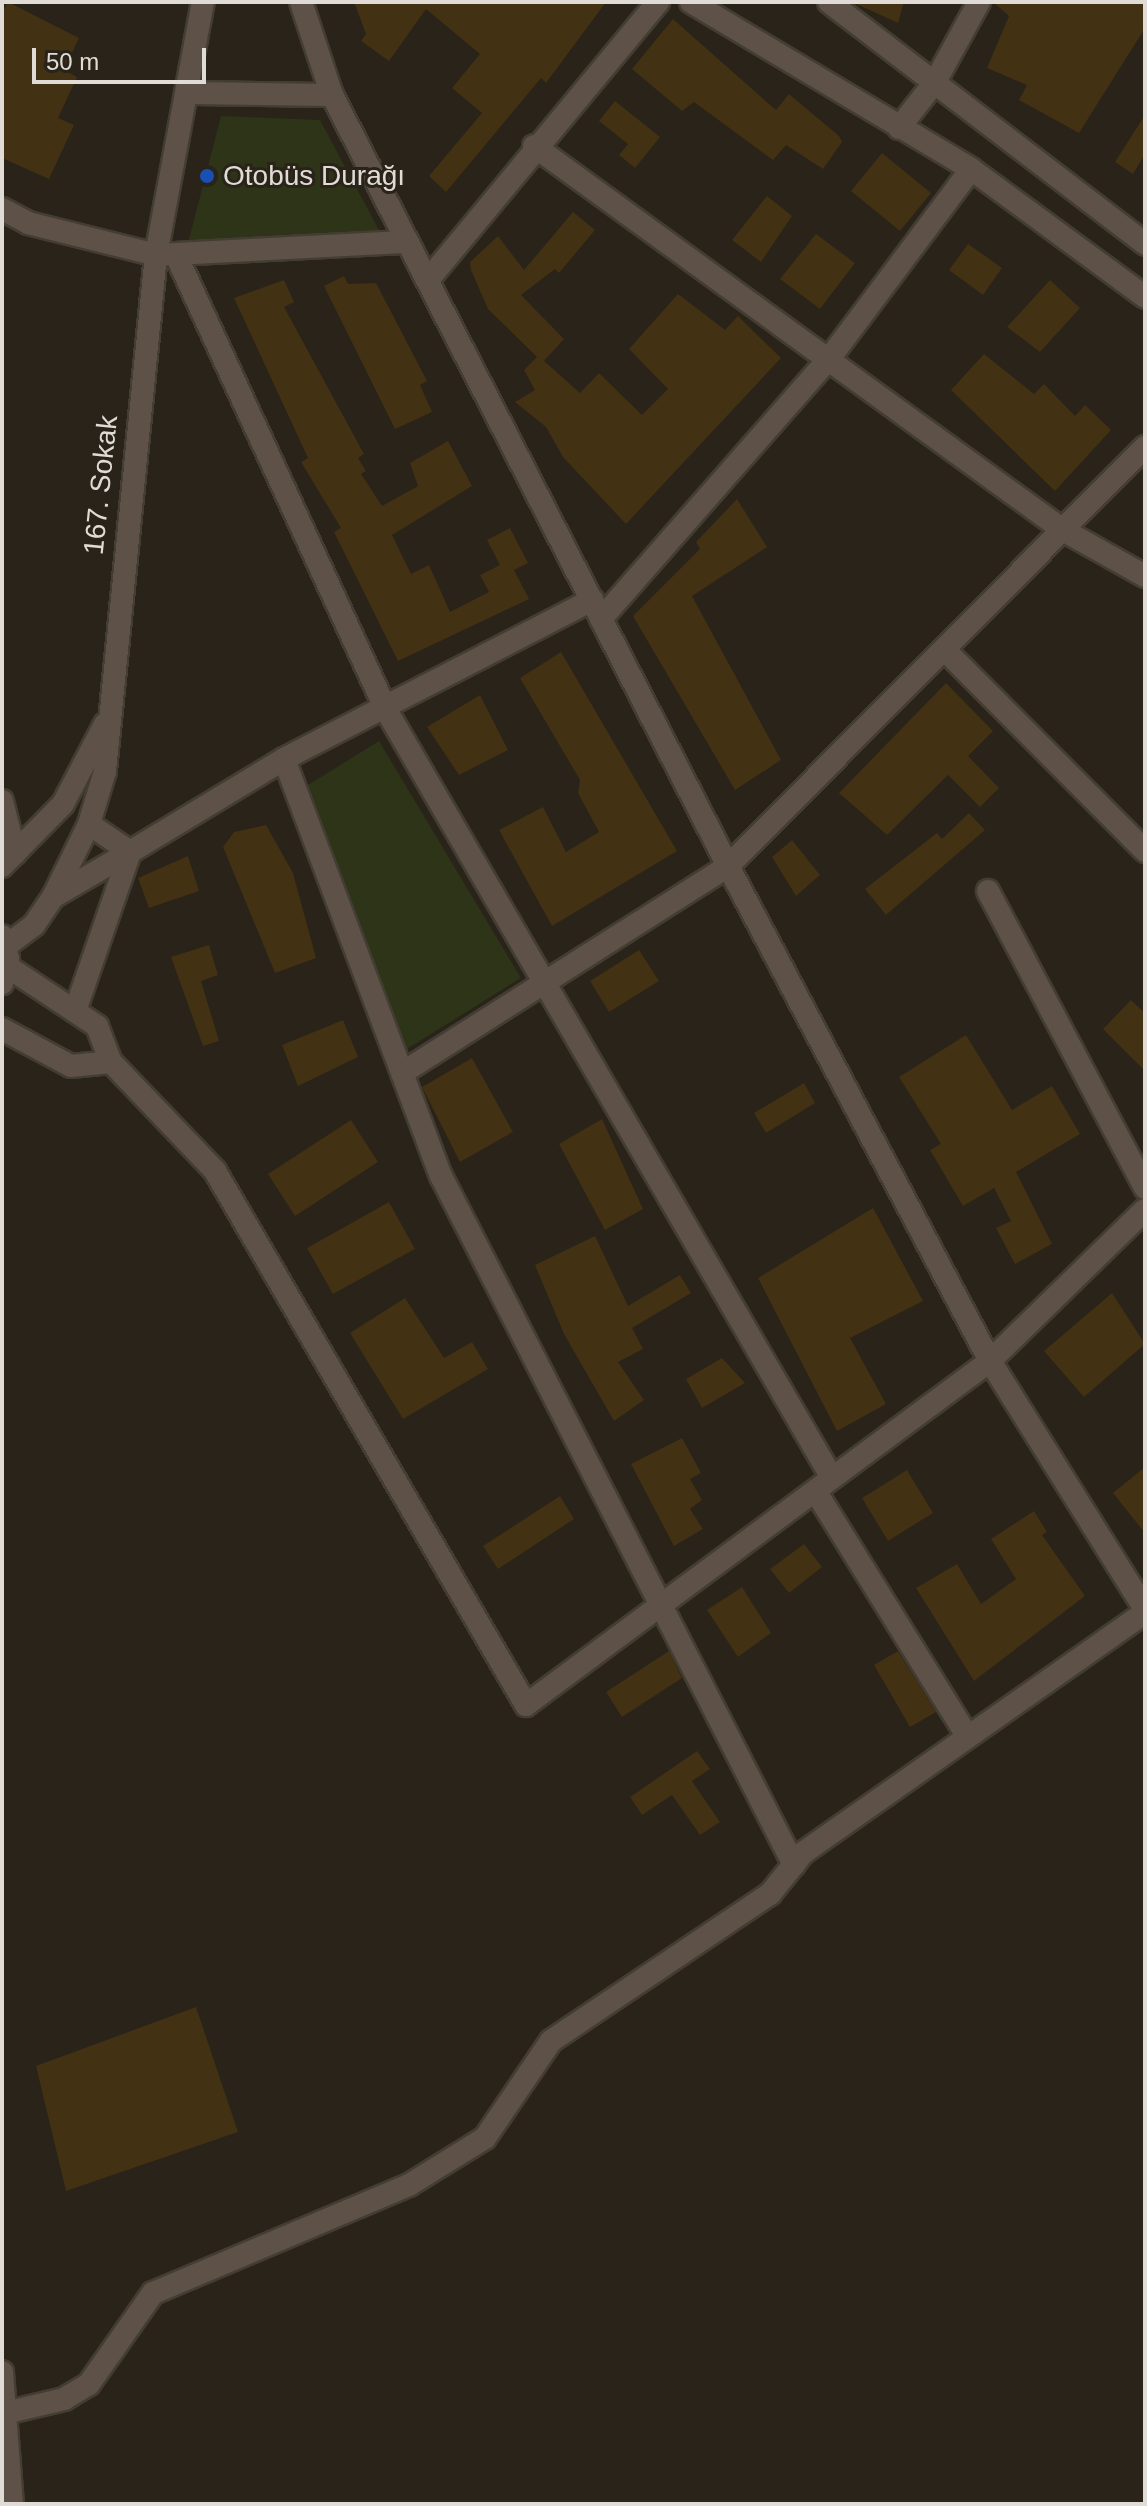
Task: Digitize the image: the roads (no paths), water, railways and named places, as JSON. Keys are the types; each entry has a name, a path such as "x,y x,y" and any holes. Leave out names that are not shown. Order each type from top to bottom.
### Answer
{"street":[{"name":"167. Sokak","path":"4,958 34,925 53,897 89,824 108,748 105,724 187,93 203,2"},
{"path":"5,2413 64,2399 89,2384 153,2293 409,2185 485,2138 551,2041 770,1894 794,1865 966,1734 1145,1611 990,1361 728,866 332,95 301,2"},
{"path":"428,280 534,146 658,2"},
{"path":"691,2 971,169 1145,297"},
{"path":"829,2 860,11 935,82 1145,244"},
{"path":"899,128 935,82 979,2"},
{"path":"187,93 332,95"},
{"path":"534,146 1063,530 1145,576"},
{"path":"53,897 284,759 385,708 597,610 829,359 971,169"},
{"path":"2,209 28,223 166,255 408,242"},
{"path":"166,255 385,708 544,982 966,1734"},
{"path":"402,1073 728,866 1145,447"},
{"path":"944,649 1145,851"},
{"path":"8,860 63,804 105,724"},
{"path":"284,759 441,1176 656,1606 794,1865"},
{"path":"2,801 8,860"},
{"path":"89,824 130,852"},
{"path":"75,1011 130,852"},
{"path":"988,891 1145,1188"},
{"path":"4,958 97,1026 111,1062 215,1171 526,1705 990,1361 1145,1210"},
{"path":"2,1029 71,1066 111,1062"},
{"path":"2,2372 12,2504"}],"place":[{"name":"Otobüs Durağı","path":"207,176"}]}
